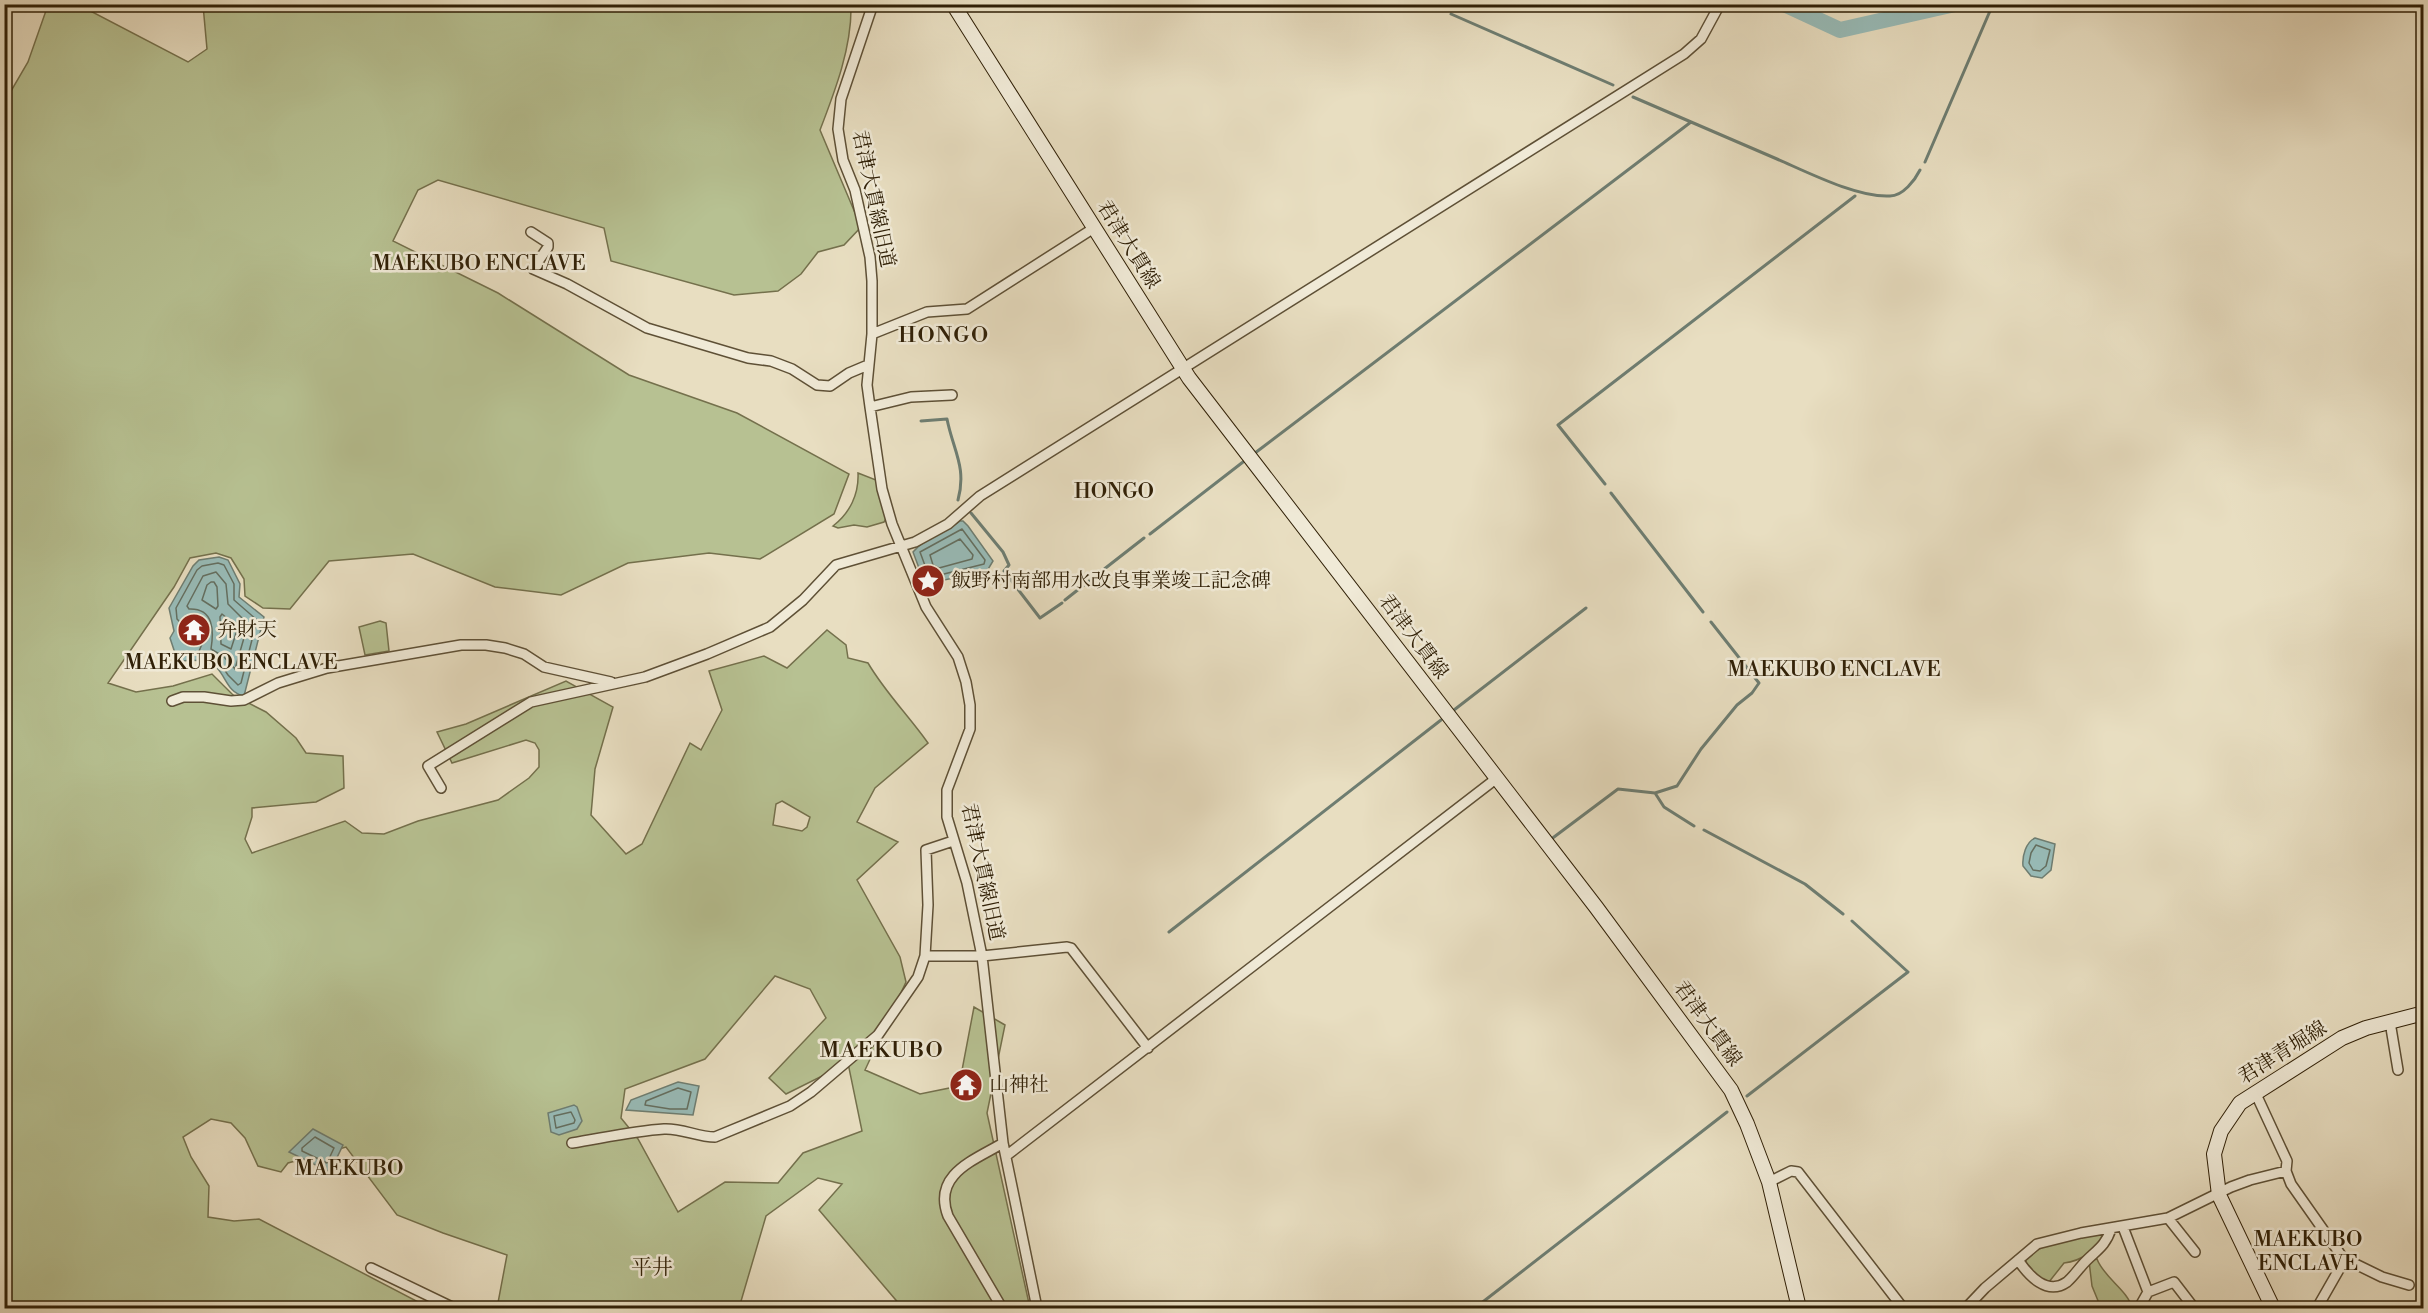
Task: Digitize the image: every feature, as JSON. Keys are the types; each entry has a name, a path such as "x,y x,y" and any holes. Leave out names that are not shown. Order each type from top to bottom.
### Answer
{"main road":[{"name":"君津大貫線","path":"953,4 1182,368 1624,944 1731,1090 1747,1124 1769,1182 1799,1308"},
{"name":"君津青堀線","path":"2273,1308 2219,1195 2214,1166 2216,1142 2240,1103 2255,1092 2349,1035 2424,1013"}],"street":[{"name":"君津大貫線旧道","path":"873,4 841,99 838,129 843,160 855,190 870,257 872,334 867,384 882,489 901,546 926,607 958,657 968,693 970,729 947,790 947,817 967,883 982,956 1003,1143 1037,1308"},
{"path":"441,788 428,766 531,702 645,677 751,636 784,618 836,565 915,542 948,524 980,496 1683,54 1701,39 1720,4"},
{"path":"872,334 927,312 967,309 1094,228"},
{"path":"531,232 548,243 548,247 533,269 567,284 647,328 748,358 771,361 792,369 817,385 830,386 849,373 868,365"},
{"path":"870,407 911,397 952,395"},
{"path":"172,700 183,697 204,697 231,701 244,700 278,683 327,668 461,645 505,648 524,654 544,667 614,683"},
{"path":"1006,1156 1497,778"},
{"path":"572,1143 665,1129 715,1137 790,1106 811,1092 878,1035 918,977 925,956 928,905 926,850 953,841"},
{"path":"925,956 982,956 1067,946 1071,948 1148,1048"},
{"path":"2390,1022 2398,1070"},
{"path":"2255,1092 2287,1161 2286,1171 2291,1184 2344,1259 2382,1277 2409,1285"},
{"path":"1002,1308 948,1216 944,1204 944,1193 957,1170 966,1162 1003,1143"},
{"path":"1769,1182 1791,1171 1798,1172 1903,1308"},
{"path":"1966,1308 2037,1244 2081,1233 2168,1218 2250,1180 2286,1171"},
{"path":"2168,1218 2195,1251"},
{"path":"2123,1227 2148,1292"},
{"path":"2018,1260 2030,1276 2044,1285 2055,1287 2067,1281 2086,1260 2101,1248 2111,1229"},
{"path":"2317,1308 2344,1259"},
{"path":"371,1268 454,1308"},
{"path":"2139,1308 2148,1292 2174,1282 2194,1308"}],"green space":[{"path":"48,5 79,5 188,62 207,49 203,5 851,5 846,53 820,130 861,227 844,245 818,252 801,274 778,291 734,295 611,261 604,228 438,180 418,190 393,241 498,293 629,375 737,413 849,474 834,514 760,559 709,553 628,563 561,595 495,587 413,554 329,561 290,609 263,608 245,596 244,579 231,558 216,553 190,558 174,587 108,683 136,692 173,686 212,674 233,695 266,712 296,738 306,753 343,756 344,788 316,802 252,808 252,817 245,839 252,853 345,821 362,833 384,834 418,821 498,800 529,778 539,767 539,750 535,743 526,740 452,763 437,732 466,724 566,681 613,707 595,769 591,815 626,854 642,844 690,743 701,750 722,710 709,671 764,656 787,668 827,630 846,645 848,658 868,663 928,743 875,788 857,822 898,842 857,880 900,957 906,982 865,1070 920,1094 959,1086 974,1007 1005,1025 987,1113 1030,1308 906,1308 901,1306 819,1210 842,1184 818,1178 766,1216 739,1308 497,1308 507,1255 397,1215 346,1147 288,1163 281,1172 258,1166 245,1138 231,1123 211,1119 183,1137 191,1157 209,1186 208,1217 234,1221 259,1219 426,1306 425,1308 5,1308 4,103 28,62","holes":["782,801 810,817 807,827 802,831 773,825 776,804","775,976 810,989 826,1018 769,1078 786,1094 848,1063 862,1131 803,1153 778,1183 725,1182 678,1212 638,1139 621,1118 625,1089 705,1059"]},
{"path":"858,473 876,480 886,519 884,522 867,527 854,525 838,528 833,526 852,503 857,488"},
{"path":"380,621 386,623 389,651 365,655 359,627"},
{"path":"2101,1233 2106,1234 2094,1250 2083,1257 2064,1263 2049,1282 2034,1274 2025,1259 2052,1243"},
{"path":"2097,1259 2100,1266 2126,1295 2132,1308 2101,1308 2092,1286 2089,1261"}],"water":[{"path":"960,521 968,526 993,561 987,571 930,583 928,578 923,579 913,552 923,543"},
{"path":"219,557 228,560 240,584 239,597 264,617 244,696 234,692 213,665 198,660 178,662 170,638 174,631 169,608 193,566 199,560","holes":["194,622 199,627 199,640 195,645 189,642 187,625"]},
{"path":"2035,838 2055,844 2051,870 2042,878 2031,876 2023,866 2025,850"},
{"path":"678,1082 699,1086 693,1115 626,1110 631,1100"},
{"path":"574,1105 582,1121 577,1129 559,1135 551,1132 548,1113"},
{"path":"313,1129 343,1145 330,1172 289,1152"}],"waterway":[{"path":"1432,4 1440,8"},
{"path":"1784,4 1840,30 1955,4"},
{"path":"1925,162 1993,4"},
{"path":"1451,14 1613,85"},
{"path":"1633,97 1818,177 1863,193 1877,196 1895,195 1908,187 1920,170"},
{"path":"1255,453 1691,122"},
{"path":"1605,484 1558,425 1855,196"},
{"path":"921,421 947,419 960,468 958,500"},
{"path":"1150,534 1243,462"},
{"path":"1611,493 1703,612"},
{"path":"971,513 1003,552 1009,565 1004,571 1040,618 1062,603"},
{"path":"1094,577 1144,538"},
{"path":"1065,600 1089,581"},
{"path":"1454,710 1586,608"},
{"path":"1694,826 1664,807 1655,793 1677,786 1701,749 1737,705 1752,693 1759,683 1711,622"},
{"path":"1169,932 1441,720"},
{"path":"1550,840 1618,789 1655,793"},
{"path":"1704,830 1805,884 1843,914"},
{"path":"1747,1096 1908,972 1852,921"},
{"path":"1475,1308 1727,1112"}],"place":[{"name":"飯野村南部用水改良事業竣工記念碑","path":"928,581"},
{"name":"弁財天","path":"194,630"},
{"name":"山神社","path":"966,1085"}],"district":[{"name":"MAEKUBO ENCLAVE","path":"479,264"},
{"name":"HONGO","path":"944,335"},
{"name":"HONGO","path":"1114,492"},
{"name":"MAEKUBO ENCLAVE","path":"231,663"},
{"name":"MAEKUBO ENCLAVE","path":"1834,670"},
{"name":"MAEKUBO","path":"882,1050"},
{"name":"MAEKUBO","path":"349,1169"},
{"name":"MAEKUBO ENCLAVE","path":"2308,1252"},
{"name":"平井","path":"652,1268"}]}
